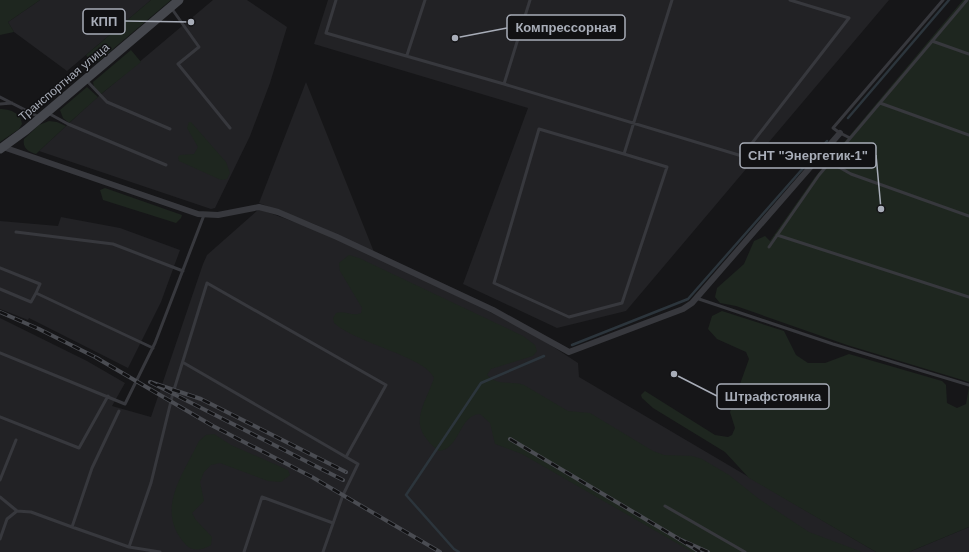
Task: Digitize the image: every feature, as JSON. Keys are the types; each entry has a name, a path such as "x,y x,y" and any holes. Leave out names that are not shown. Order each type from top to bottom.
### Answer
{"street":[{"name":"Транспортная улица","path":"1,148 43,115 179,0"},
{"path":"1,148 204,215 218,215 259,207 278,212 337,236 493,310 569,352 683,309 696,298 840,133"}],"lane":[{"path":"336,0 326,33 407,55 742,156 849,18 790,0"},
{"path":"407,55 425,0"},
{"path":"504,84 530,0"},
{"path":"624,154 672,0"},
{"path":"850,138 833,128 942,0"},
{"path":"769,247 830,162 967,0"},
{"path":"171,7 199,47 178,64 230,128"},
{"path":"932,41 969,54"},
{"path":"85,80 107,102 170,129"},
{"path":"0,97 166,165"},
{"path":"0,104 12,103"},
{"path":"880,103 969,135"},
{"path":"539,129 624,154 667,167 622,303 569,317 494,283 539,129"},
{"path":"830,162 851,174 969,216"},
{"path":"0,353 108,396 114,401 125,404 153,348 204,215"},
{"path":"16,232 113,244 183,271"},
{"path":"777,235 969,297"},
{"path":"0,268 40,284 31,302 0,289"},
{"path":"129,547 150,483 173,393 184,362 207,283 386,385 346,457"},
{"path":"36,293 153,348"},
{"path":"696,298 833,344 969,385"},
{"path":"184,362 358,464 343,495 323,552"},
{"path":"0,417 79,448 108,396"},
{"path":"72,527 92,468 119,411"},
{"path":"0,480 16,440"},
{"path":"0,497 17,511 31,512 129,547 160,552"},
{"path":"244,552 262,497 333,523"},
{"path":"665,506 745,552"},
{"path":"0,539 7,519 17,511"}],"shaded area":[{"path":"0,0 40,0 8,22 14,32 0,35"},
{"path":"40,0 151,0 67,71 14,32 8,22"},
{"path":"151,0 171,0 100,60 94,62 88,58 86,55"},
{"path":"213,0 247,0 287,27 270,83 250,136 215,208 211,209 39,151 93,101"},
{"path":"328,0 889,0 626,311 557,328 463,284 528,108 314,44"},
{"path":"963,0 969,0 969,382 847,345 736,306 720,303 715,297 717,288 744,264 754,241 765,236 770,241 815,177"},
{"path":"131,50 141,62 101,94 94,87 93,82"},
{"path":"306,82 374,252 314,224 259,203"},
{"path":"87,87 98,97 69,123 63,118 60,110"},
{"path":"0,109 8,110 17,114 20,117 22,124 19,129 0,142"},
{"path":"49,121 57,122 66,126 36,154 29,151 24,145 24,139 39,125"},
{"path":"189,122 191,122 226,162 230,173 227,179 221,180 179,161 178,157 180,155 194,154 198,147 187,128"},
{"path":"105,188 182,215 181,218 176,223 103,200 100,190"},
{"path":"259,209 327,234 535,335 578,363 579,377 876,552 0,552 0,318 87,361 125,383 112,406 151,417 207,255"},
{"path":"61,217 120,228 180,250 161,302 128,368 29,318 28,320 0,309 0,221 58,226"},
{"path":"349,255 359,258 523,336 535,345 537,351 533,356 491,369 487,375 491,379 500,382 524,385 568,411 590,413 653,451 664,455 692,456 702,459 729,475 759,499 809,532 862,552 692,552 522,454 495,444 490,423 480,414 473,416 468,420 451,445 446,449 439,451 429,442 420,425 422,408 434,378 428,370 418,363 344,330 334,323 333,318 336,313 361,313 362,308 340,271 339,263"},
{"path":"722,311 784,331 796,355 808,363 825,363 849,354 942,381 946,385 947,403 957,408 966,404 969,387 969,527 909,552 876,552 749,478 725,452 653,408 642,398 641,395 645,391 715,435 728,437 732,435 735,428 730,412 749,359 746,352 717,339 708,329 712,316"},
{"path":"214,434 231,445 288,470 290,475 281,482 268,481 220,463 211,465 204,472 200,482 204,501 192,513 196,520 212,537 211,545 201,549 192,549 186,545 177,532 172,519 174,493 199,441 206,435"},
{"path":"969,527 969,552 909,552"}],"waterway":[{"path":"848,118 949,0"},
{"path":"572,345 688,299 827,141"},
{"path":"459,552 454,549 406,495 481,383 544,356"}],"railway":[{"path":"0,312 39,329 99,359"},
{"path":"95,357 213,426 312,477 440,552"},
{"path":"343,480 150,382 201,399 346,472"},
{"path":"510,439 679,539"},
{"path":"700,552 679,539 708,552"}],"place":[{"name":"КПП","path":"191,22"},
{"name":"Компрессорная","path":"455,38"},
{"name":"СНТ \"Энергетик-1\"","path":"881,209"},
{"name":"Штрафстоянка","path":"674,374"}]}
